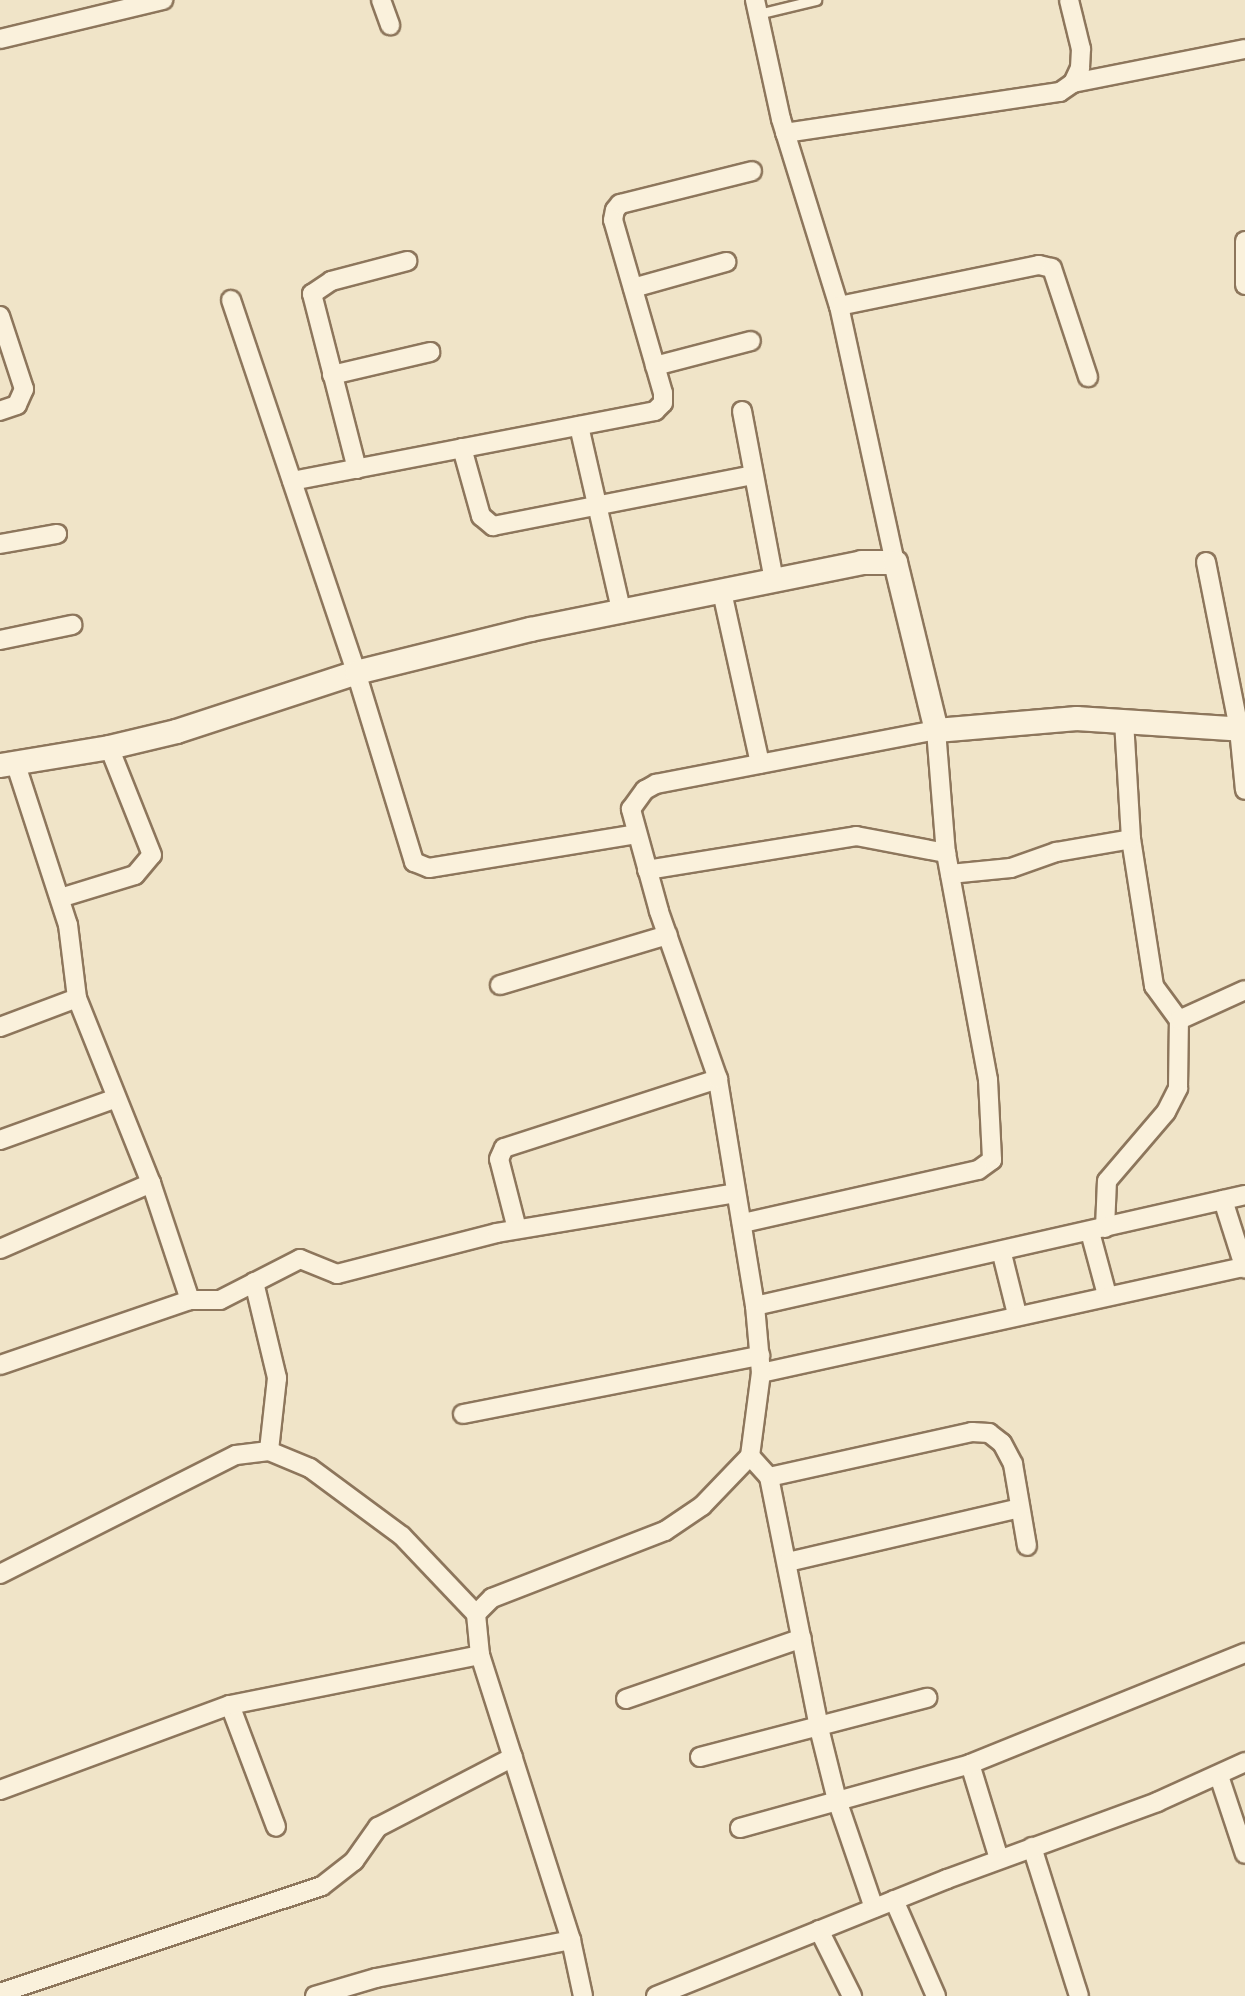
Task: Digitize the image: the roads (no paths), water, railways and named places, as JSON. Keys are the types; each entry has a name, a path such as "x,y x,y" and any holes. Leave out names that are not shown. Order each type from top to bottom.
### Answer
{"street":[{"path":"0,39 163,0"},
{"path":"381,0 390,25"},
{"path":"1069,0 1081,50 1080,68 1073,83"},
{"path":"742,1223 978,1170 992,1160 988,1080 946,853 936,730 895,562 839,306 785,133 757,7"},
{"path":"785,133 1060,92 1073,83 1245,49"},
{"path":"292,481 655,411 663,403 663,393 613,220 620,204 752,171"},
{"path":"1245,241 1245,285"},
{"path":"357,469 312,295 331,281 407,261"},
{"path":"633,288 726,262"},
{"path":"839,306 1039,265 1052,268 1088,377"},
{"path":"231,300 356,672 410,855 420,866 636,834"},
{"path":"0,316 23,389 17,405 0,411"},
{"path":"655,366 751,341"},
{"path":"332,375 430,352"},
{"path":"743,411 774,581"},
{"path":"579,426 594,508 622,613"},
{"path":"462,448 485,523 493,526 753,475"},
{"path":"0,544 57,534"},
{"path":"191,1300 151,1183 114,1099 77,998 60,898 7,764 109,747 176,731 356,672 530,629 622,613 861,562 895,562"},
{"path":"1206,562 1242,729 1245,790"},
{"path":"722,592 760,764"},
{"path":"0,640 72,625"},
{"path":"476,1614 492,1598 665,1531 702,1506 750,1456 761,1364 742,1223 718,1079 636,834 631,809 645,790 760,764 936,730 1076,718 1242,729"},
{"path":"1107,1295 1098,1230 1107,1181 1166,1112 1178,1088 1179,1020 1154,986 1131,839 1124,721"},
{"path":"60,898 135,874 152,855 109,747"},
{"path":"647,870 856,836 946,853"},
{"path":"950,874 1011,868 1056,852 1131,839"},
{"path":"500,985 668,935"},
{"path":"1179,1020 1245,990"},
{"path":"0,1027 77,998"},
{"path":"517,1229 499,1159 504,1149 718,1079"},
{"path":"0,1140 114,1099"},
{"path":"0,1249 151,1183"},
{"path":"0,1365 191,1300 220,1300 300,1259 337,1274 517,1229 736,1193"},
{"path":"755,1306 1002,1254 1245,1195"},
{"path":"463,1414 761,1364 1245,1267 1223,1200"},
{"path":"1002,1254 1017,1314"},
{"path":"254,1282 278,1378 269,1451"},
{"path":"769,1477 972,1432 989,1433 1002,1443 1013,1464 1027,1546"},
{"path":"0,1574 236,1455 269,1451 310,1468 393,1529 476,1614 480,1655 570,1940 583,1996"},
{"path":"750,1456 769,1477 837,1800 874,1908"},
{"path":"788,1562 1020,1507"},
{"path":"626,1699 802,1638"},
{"path":"740,1828 970,1764 1245,1653"},
{"path":"0,1790 230,1706 480,1655"},
{"path":"700,1756 820,1728 927,1698"},
{"path":"230,1706 276,1827"},
{"path":"0,1993 322,1886 354,1861 379,1827 513,1757"},
{"path":"666,1994 894,1900 1219,1776 1245,1762"},
{"path":"970,1764 999,1859"},
{"path":"1219,1776 1245,1854"},
{"path":"1032,1847 1079,1996"},
{"path":"894,1900 936,1996"},
{"path":"819,1930 852,1996"},
{"path":"315,1996 376,1978 570,1940"}],"lane":[{"path":"757,7 816,0"}]}
